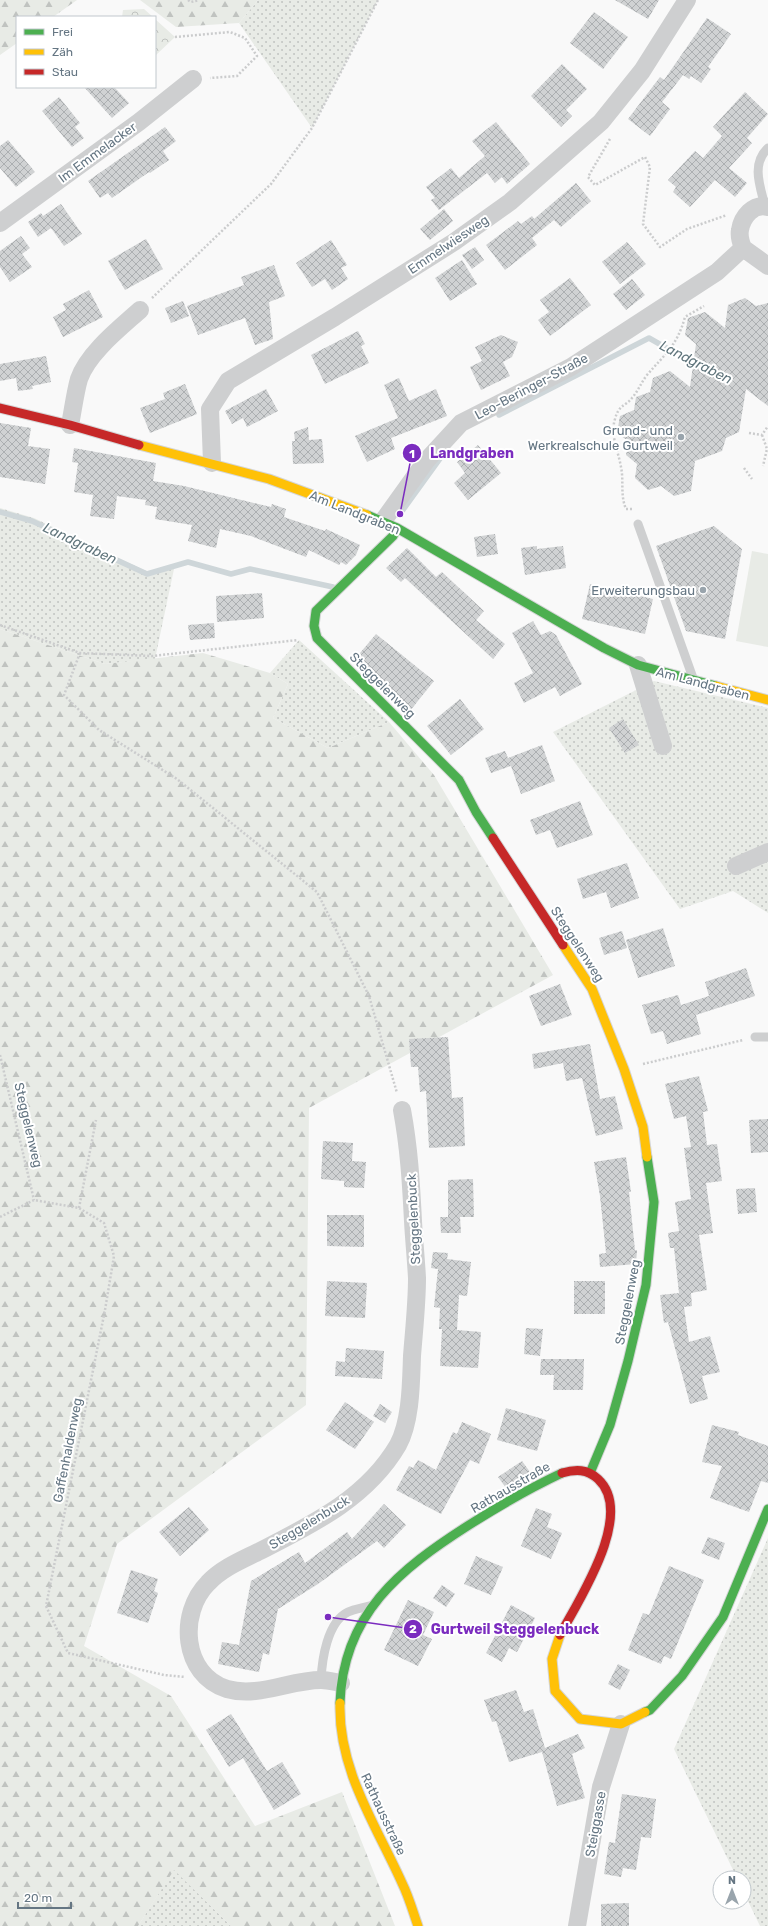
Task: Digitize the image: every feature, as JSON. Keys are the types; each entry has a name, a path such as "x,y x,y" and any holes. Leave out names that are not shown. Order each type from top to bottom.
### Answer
{"street":[{"name":"Emmelwiesweg","path":"212,463 210,409 228,381 335,317 454,242 510,202 601,122 642,71 687,0"},
{"name":"Im Emmelacker","path":"0,223 150,114 193,80"},
{"path":"767,207 754,209 745,216 739,231 743,248 768,266"},
{"name":"Leo-Beringer-Straße","path":"390,524 426,461 461,423 571,367 717,272 743,248"},
{"path":"70,425 79,378 90,360 108,340 140,310"},
{"name":"Am Landgraben","path":"0,408 70,425 127,442 269,479 390,524 604,648 638,665 768,700"},
{"path":"317,638 314,626 316,611 393,536 390,524"},
{"name":"Steggelenweg","path":"317,638 459,780 476,812 592,990 624,1069 643,1127 654,1202 646,1285 630,1353 610,1425 590,1473"},
{"name":"Am Landgraben","path":"638,665 663,746"},
{"path":"736,866 768,852"},
{"name":"Steggelenbuck","path":"341,1683 321,1680 276,1688 238,1691 217,1684 202,1670 192,1654 188,1632 191,1609 202,1589 209,1581 225,1569 297,1532 345,1504 379,1474 399,1443 410,1406 417,1278 409,1146 402,1110"},
{"name":"Rathausstraße","path":"418,1926 403,1885 361,1802 350,1772 342,1741 341,1683 350,1649 363,1622 374,1604 412,1562 558,1473 575,1469 590,1473"},
{"path":"590,1473 601,1481 611,1495 612,1521 603,1551 572,1612 552,1656 555,1692 580,1719 621,1724 650,1710 687,1670 723,1617 768,1509"},
{"name":"Steiggasse","path":"578,1926 601,1787 621,1724"}],"lane":[{"path":"767,207 757,172 763,152 768,148"},
{"path":"638,524 694,681"},
{"path":"755,1037 768,1037"},
{"path":"321,1680 323,1653 334,1625 347,1612 374,1604"}],"path":[{"path":"188,0 191,2 199,0"},
{"path":"140,310 271,184 312,128 378,0"},
{"path":"175,37 230,32 245,38 258,56 237,76 193,80"},
{"path":"601,122 612,137 588,177 595,185 645,157 650,167 643,224 660,247 687,229 724,215 745,216"},
{"path":"632,509 626,509 622,501 622,468 613,436 615,419 620,406 631,400 646,377 673,345 680,334 685,317 704,306"},
{"path":"762,435 768,426"},
{"path":"749,433 762,435"},
{"path":"762,435 767,449 763,466"},
{"path":"744,468 752,479"},
{"path":"0,625 80,653 152,656 317,638"},
{"path":"80,653 64,695 99,730 177,779 317,892 369,996 402,1110"},
{"path":"624,1069 755,1037"},
{"name":"Steggelenweg","path":"0,1055 34,1200"},
{"path":"79,1208 96,1120"},
{"path":"0,1217 34,1200"},
{"name":"Gaffenhaldenweg","path":"34,1200 79,1208 104,1223 114,1256 105,1310 46,1606 68,1653 164,1675 187,1677 202,1670"}],"green space":[{"path":"0,0 77,0 54,16 16,16 16,44 0,55"},
{"path":"140,0 258,0 239,23 176,27"},
{"path":"258,0 378,0 312,128 239,23"},
{"path":"144,9 152,16 122,16 123,10"},
{"path":"156,20 175,37 156,55"},
{"path":"0,508 34,518 148,572 172,566 174,569 155,659 105,664 0,629"},
{"path":"752,551 768,554 768,647 736,641"},
{"path":"0,629 105,664 203,653 270,673 288,684 273,718 328,748 389,722 434,775 553,975 309,1108 306,1405 117,1544 84,1646 171,1696 255,1826 342,1792 395,1926 231,1926 174,1870 138,1926 0,1926"},
{"path":"299,640 389,722 328,748 273,718 288,684 270,673"},
{"path":"654,681 768,708 768,913 733,891 680,909 553,732"},
{"path":"768,1538 768,1926 760,1926 752,1910 752,1870 733,1870 674,1749"},
{"path":"174,1869 231,1926 138,1926"}],"building":[{"path":"615,0 659,0 648,19"},
{"path":"594,12 628,37 603,69 570,43"},
{"path":"707,18 731,34 708,67 711,69 701,83 691,76 689,79 683,75 662,102 670,109 650,136 628,119 660,77 664,80"},
{"path":"562,64 587,89 566,110 572,116 561,127 531,96"},
{"path":"85,88 115,88 129,103 112,118"},
{"path":"745,92 768,114 747,138 752,143 729,168 747,183 735,197 715,180 690,207 673,192 676,187 668,180 695,151 703,158 722,136 713,127"},
{"path":"59,97 80,123 75,127 84,138 72,147 42,111"},
{"path":"496,122 530,164 507,184 502,177 495,183 487,173 439,210 431,200 435,198 426,187 451,168 459,178 485,156 472,141"},
{"path":"165,127 176,141 163,151 169,160 112,198 108,193 100,198 88,181"},
{"path":"8,140 35,172 16,187 0,168 0,146"},
{"path":"576,183 591,201 561,227 554,220 532,238 537,245 505,270 486,245 518,221 521,224 532,216 534,219"},
{"path":"61,204 82,234 64,246 51,228 38,237 28,222 41,213 43,216"},
{"path":"444,209 453,221 430,240 420,229"},
{"path":"21,236 30,248 22,254 32,267 10,282 0,267 0,251"},
{"path":"146,239 163,269 125,290 108,261"},
{"path":"331,240 347,265 341,268 348,279 332,290 325,279 312,287 296,263"},
{"path":"627,242 646,264 620,284 602,262"},
{"path":"475,247 484,260 472,269 462,255"},
{"path":"462,260 477,284 450,301 435,278"},
{"path":"274,265 285,296 269,302 273,339 255,345 245,318 198,335 187,306 244,285 241,277"},
{"path":"570,278 591,305 550,336 538,320 549,312 540,300"},
{"path":"632,279 645,295 626,310 613,294"},
{"path":"89,290 103,317 63,337 53,317 66,310 63,304"},
{"path":"745,298 756,306 768,303 768,406 746,389 739,432 726,438 722,451 695,461 691,491 674,496 661,486 648,490 635,478 637,464 626,455 628,441 617,433 620,416 634,410 636,397 650,392 653,378 670,371 690,387 696,344 685,335 688,318 705,312 725,328 728,305"},
{"path":"183,301 189,316 171,323 165,308"},
{"path":"358,331 365,344 361,346 369,363 325,384 311,355"},
{"path":"501,335 518,342 512,357 503,362 510,376 481,390 470,367 482,361 475,347"},
{"path":"46,356 51,382 32,386 33,389 18,391 16,378 0,381 0,364"},
{"path":"399,378 409,401 436,389 447,416 391,438 395,449 367,462 355,436 398,418 384,385"},
{"path":"185,384 197,414 150,433 140,408 165,399 163,393"},
{"path":"266,389 278,411 247,427 243,418 232,424 225,411"},
{"path":"0,423 31,428 28,446 50,449 45,484 0,477"},
{"path":"308,427 309,440 322,439 324,463 293,464 292,441 295,441 294,432"},
{"path":"478,445 501,473 468,500 454,483 465,473 457,462"},
{"path":"74,448 156,463 153,481 184,486 271,507 272,504 286,509 284,517 325,531 326,529 360,545 356,555 346,565 341,562 339,565 309,550 306,557 251,536 220,529 216,548 188,541 192,525 155,519 157,507 145,505 146,500 117,496 114,519 90,516 93,495 74,492 78,463 72,462"},
{"name":"Erweiterungsbau","path":"714,526 742,549 725,639 686,631 656,546"},
{"path":"495,534 498,554 477,557 474,537"},
{"path":"537,546 537,549 563,546 566,568 525,575 521,548"},
{"path":"407,548 436,577 442,572 484,611 476,620 505,644 493,659 405,578 401,582 386,568"},
{"path":"590,584 653,599 645,634 582,619"},
{"path":"262,593 264,618 217,622 216,596"},
{"path":"533,621 541,635 550,631 556,635 582,684 560,696 555,687 524,703 514,683 533,673 512,633"},
{"path":"214,623 215,638 190,640 188,625"},
{"path":"376,634 434,681 409,712 398,701 399,700 355,659"},
{"path":"460,699 484,729 451,755 427,726"},
{"path":"623,719 639,745 625,753 609,728"},
{"path":"542,745 555,781 521,794 511,766 491,773 485,758 505,751 508,758"},
{"path":"580,801 593,835 557,848 550,830 536,835 530,820"},
{"path":"627,863 639,898 611,908 606,892 583,899 577,879"},
{"path":"663,928 675,966 638,978 626,940"},
{"path":"622,931 627,948 604,955 599,938"},
{"path":"746,968 755,996 696,1015 701,1034 667,1044 663,1031 651,1034 642,1005 678,995 681,1005 709,996 705,982"},
{"path":"560,984 572,1015 541,1026 529,996"},
{"path":"448,1037 452,1098 463,1097 465,1146 429,1148 426,1091 420,1092 418,1067 411,1067 409,1039"},
{"path":"590,1044 600,1099 615,1096 623,1129 596,1136 582,1078 566,1081 563,1063 534,1069 532,1054"},
{"path":"699,1076 708,1111 703,1112 707,1145 717,1144 722,1181 706,1183 713,1233 699,1235 707,1290 691,1293 692,1306 684,1307 689,1342 710,1336 720,1372 702,1376 708,1399 690,1404 668,1322 664,1323 660,1295 679,1293 674,1248 670,1248 668,1233 679,1231 675,1202 691,1199 684,1148 691,1147 686,1116 674,1119 665,1084"},
{"path":"768,1119 768,1152 751,1153 749,1120"},
{"path":"323,1141 353,1143 352,1161 366,1162 364,1188 344,1187 344,1181 321,1179"},
{"path":"626,1157 631,1192 629,1192 635,1250 628,1251 637,1250 636,1264 600,1267 599,1254 606,1253 600,1196 594,1162"},
{"path":"473,1179 474,1217 460,1217 461,1233 441,1233 440,1217 448,1217 448,1180"},
{"path":"755,1188 757,1212 738,1214 736,1189"},
{"path":"327,1215 364,1215 364,1247 327,1246"},
{"path":"433,1252 448,1253 447,1259 471,1262 467,1296 459,1295 457,1330 481,1332 478,1368 440,1366 442,1329 439,1329 440,1308 434,1307 438,1269 431,1268"},
{"path":"327,1281 367,1283 365,1318 325,1316"},
{"path":"574,1281 605,1281 605,1314 574,1314"},
{"path":"526,1328 543,1329 540,1356 524,1354"},
{"path":"346,1348 384,1351 382,1379 335,1376 336,1361 345,1362"},
{"path":"541,1359 584,1359 583,1390 553,1390 554,1375 540,1375"},
{"path":"345,1402 374,1422 355,1449 326,1430"},
{"path":"380,1404 392,1412 385,1423 373,1416"},
{"path":"506,1408 546,1420 537,1451 497,1440"},
{"path":"462,1422 491,1434 479,1464 470,1460 441,1514 396,1490 409,1466 413,1468 418,1460 436,1470 453,1432 457,1434"},
{"path":"712,1425 739,1432 738,1435 768,1446 768,1483 761,1481 749,1512 710,1498 722,1466 702,1462"},
{"path":"522,1461 530,1472 506,1488 498,1477"},
{"path":"384,1504 406,1525 384,1548 377,1541 318,1584 278,1609 269,1655 263,1653 259,1672 218,1664 222,1642 239,1645 251,1581 299,1552 305,1563 347,1532 352,1539"},
{"path":"189,1507 209,1530 180,1556 159,1532"},
{"path":"536,1508 552,1514 547,1527 562,1533 551,1559 521,1546"},
{"path":"708,1537 725,1543 719,1560 701,1553"},
{"path":"476,1556 503,1567 491,1595 464,1584"},
{"path":"669,1566 704,1580 671,1659 664,1656 661,1664 628,1650 643,1613 649,1615"},
{"path":"131,1570 158,1579 154,1591 158,1593 148,1623 117,1613"},
{"path":"442,1585 455,1594 446,1607 433,1598"},
{"path":"408,1600 434,1612 423,1635 432,1639 418,1666 384,1650"},
{"path":"511,1605 535,1618 517,1652 509,1648 502,1662 486,1653"},
{"path":"618,1664 630,1670 620,1690 608,1684"},
{"path":"516,1690 524,1712 533,1709 545,1748 578,1734 585,1748 572,1754 585,1798 557,1806 542,1752 509,1762 496,1721 492,1722 484,1700"},
{"path":"231,1714 267,1771 282,1762 301,1794 274,1810 243,1758 229,1767 206,1730"},
{"path":"622,1794 656,1799 651,1838 641,1837 636,1870 623,1868 621,1877 604,1874 609,1842 615,1843"},
{"path":"629,1903 629,1926 601,1926 601,1904"}],"waterway":[{"name":"Landgraben","path":"499,415 649,338 700,367"},
{"name":"Landgraben","path":"400,514 442,456"},
{"name":"Landgraben","path":"0,512 32,521 147,574 188,562 231,574 250,569 333,587"}],"traffic: fast":[{"path":"367,515 397,528 604,648 638,665 716,686"},
{"path":"397,528 393,536 316,611 314,626 317,638 459,780 476,812 493,838"},
{"path":"590,1473 610,1425 628,1361 646,1285 654,1202 647,1157"},
{"path":"340,1703 344,1672 352,1644 364,1619 380,1597 399,1577 420,1559 469,1525 538,1485 562,1473"},
{"path":"645,1712 650,1710 682,1676 723,1617 768,1509"}],"traffic: slow":[{"path":"139,445 269,479 367,515"},
{"path":"716,686 768,700"},
{"path":"563,945 592,989 624,1069 643,1127 647,1157"},
{"path":"560,1635 552,1659 555,1691 580,1719 621,1724 645,1712"},
{"path":"340,1703 341,1728 345,1751 352,1774 370,1818 409,1899 418,1926"}],"traffic: jam":[{"path":"0,408 70,425 139,445"},
{"path":"493,838 563,945"},
{"path":"560,1635 590,1580 600,1557 607,1535 611,1513 608,1494 598,1479 590,1473 581,1471 562,1473"}],"place":[{"name":"Grund- und Werkrealschule Gurtweil","path":"681,437"},
{"name":"Landgraben","path":"400,514"},
{"name":"Erweiterungsbau","path":"703,590"},
{"name":"Gurtweil Steggelenbuck","path":"328,1617"}]}
